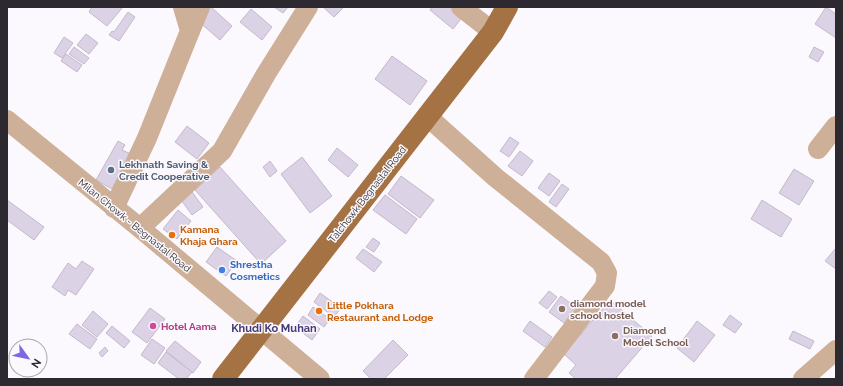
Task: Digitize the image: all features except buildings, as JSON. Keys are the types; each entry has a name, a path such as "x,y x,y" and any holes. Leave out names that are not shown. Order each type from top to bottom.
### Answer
{"main road":[{"name":"Talchowk Begnastal Road","path":"223,379 493,32 507,7"}],"street":[{"path":"183,7 190,31"},
{"path":"114,208 147,138 200,7"},
{"path":"140,228 222,151 266,74 308,7"},
{"path":"461,7 493,32"},
{"path":"428,117 495,177 600,262 607,273 604,286 534,379"},
{"name":"Milan Chowk - Begnastal Road","path":"7,120 140,228 320,379"},
{"path":"818,149 836,126"},
{"path":"803,379 836,350"}],"place":[{"name":"Lekhnath Saving & Credit Cooperative","path":"111,170"},
{"name":"Kamana Khaja Ghara","path":"172,235"},
{"name":"Shrestha Cosmetics","path":"222,270"},
{"name":"diamond model school hostel","path":"562,309"},
{"name":"Little Pokhara Restaurant and Lodge","path":"319,311"},
{"name":"Hotel Aama","path":"153,326"},
{"name":"Diamond Model School","path":"615,336"}],"district":[{"name":"Khudi Ko Muhan","path":"274,328"}]}
